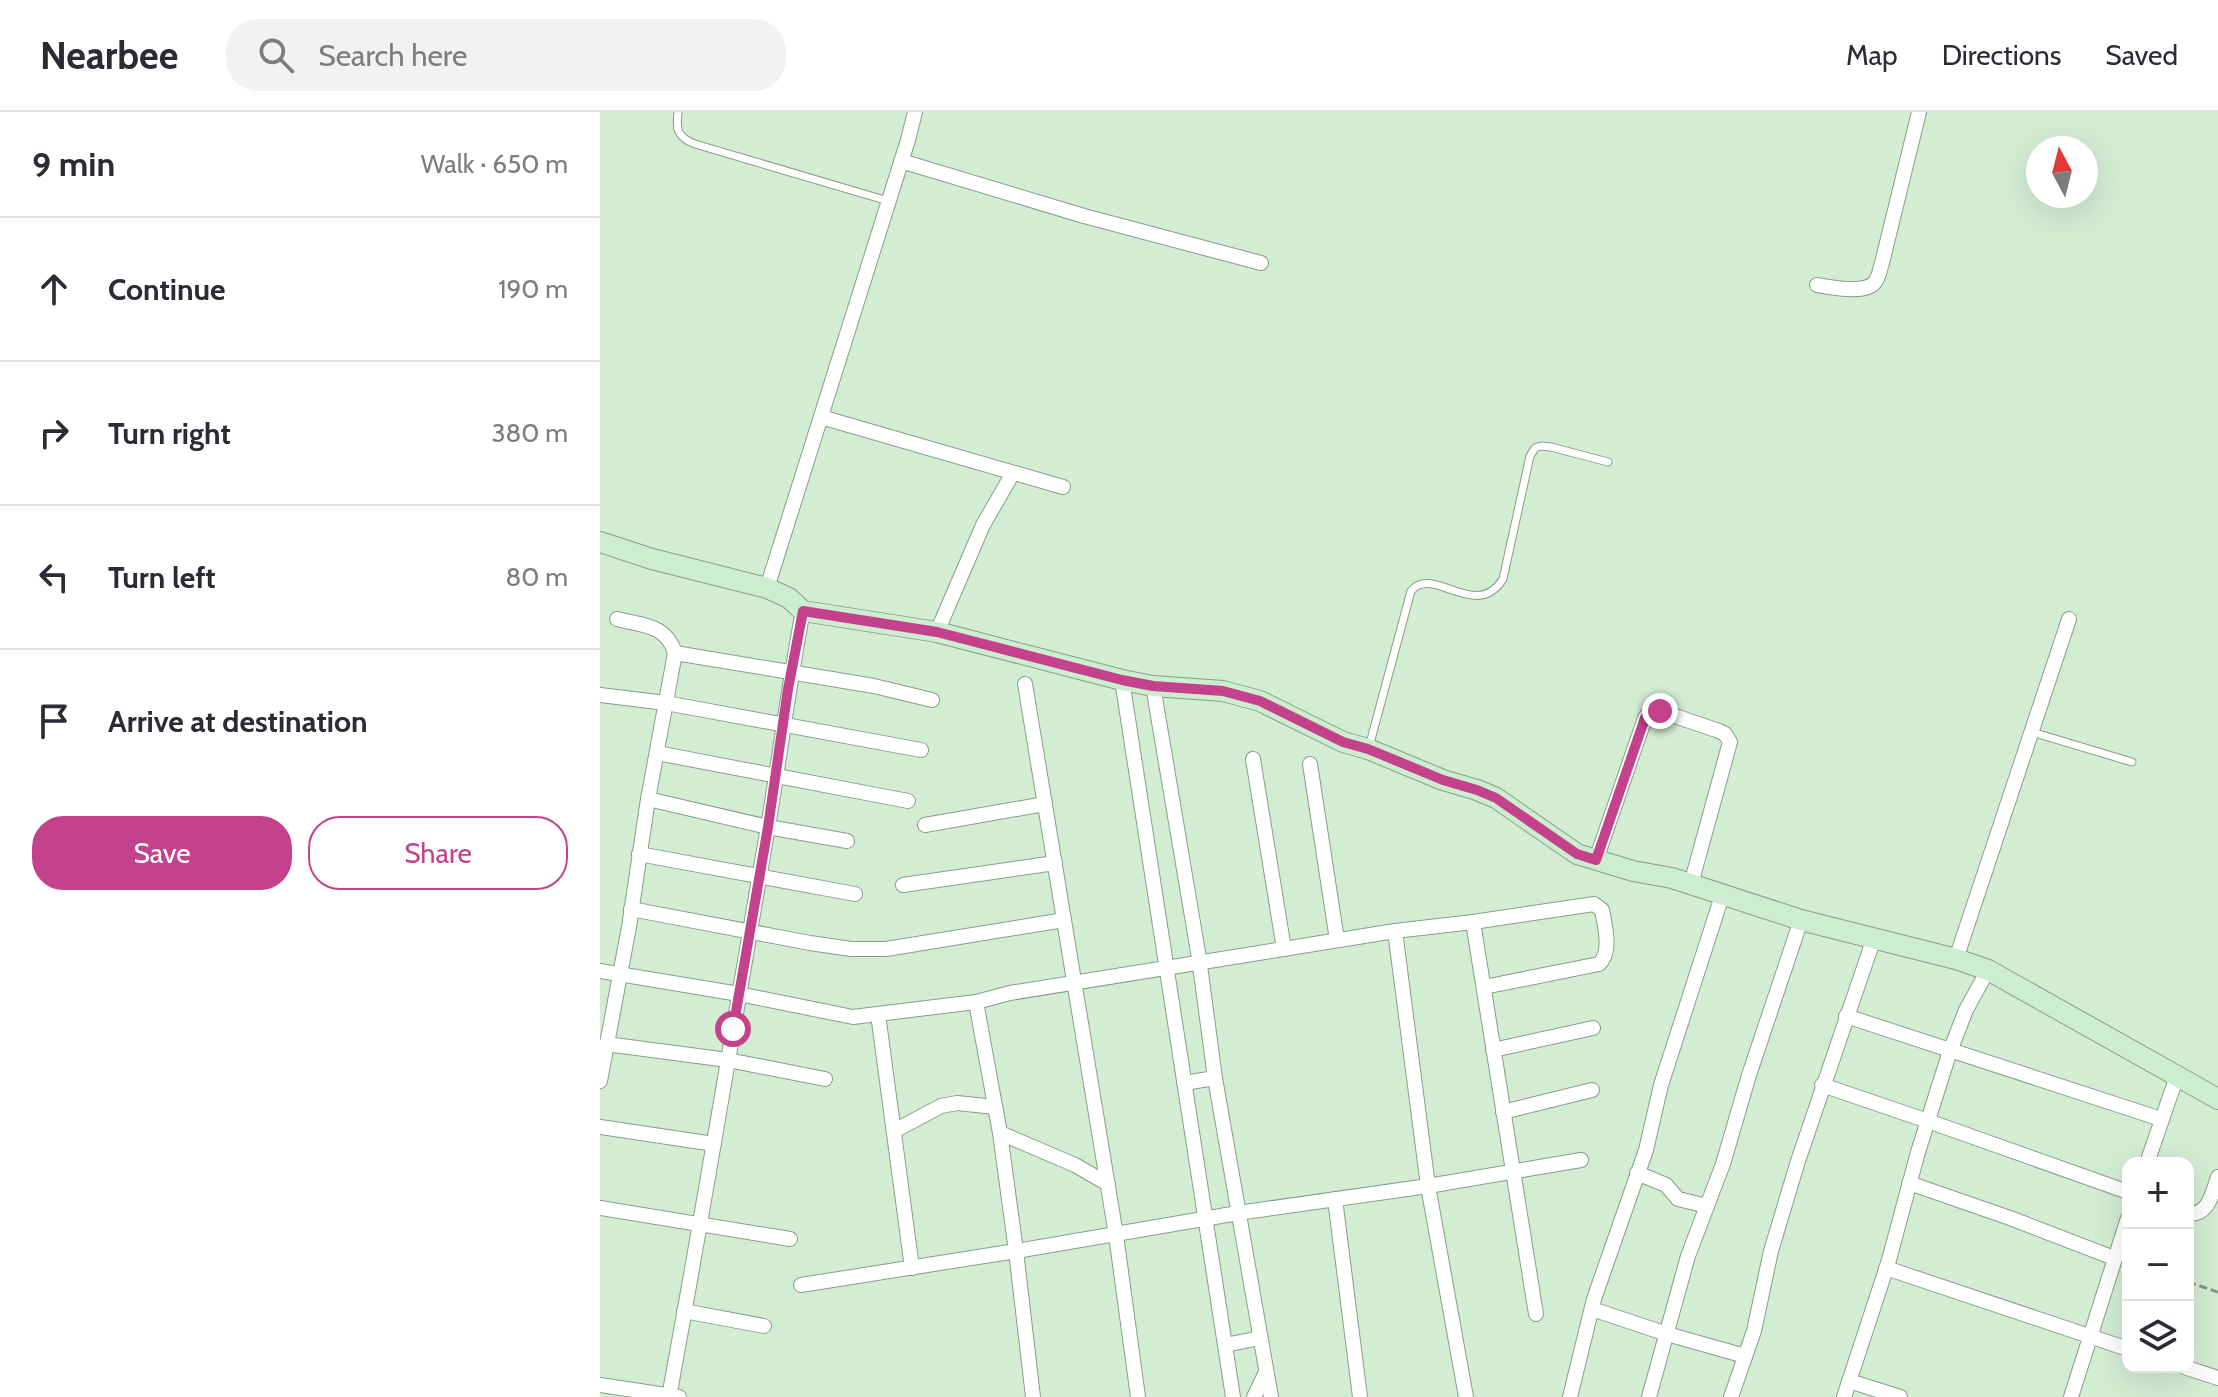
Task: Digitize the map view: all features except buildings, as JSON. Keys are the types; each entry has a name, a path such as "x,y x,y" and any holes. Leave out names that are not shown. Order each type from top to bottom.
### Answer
{"street":[{"path":"767,588 915,112"},
{"path":"1817,285 1858,290 1871,287 1875,282 1919,112"},
{"path":"901,161 1084,216 1261,263"},
{"path":"821,417 1063,487"},
{"path":"937,632 983,525 1013,473"},
{"path":"600,542 652,559 767,588 789,598 803,611 937,632 1122,680 1153,686 1223,691 1260,701 1343,742 1496,798 1577,854 1691,884 1801,920 1988,970 2218,1099"},
{"path":"600,1385 673,1396 684,1311 803,611"},
{"path":"617,619 659,630 671,644 932,700"},
{"path":"1956,959 2069,619"},
{"path":"600,1081 666,703 671,644"},
{"path":"1122,680 1233,1397"},
{"path":"1025,684 1108,1184 1138,1397"},
{"path":"1153,686 1215,1078 1271,1397"},
{"path":"600,695 666,703 921,750"},
{"path":"1596,860 1645,718 1650,711 1660,711 1719,731 1730,742 1691,884"},
{"path":"657,753 908,801"},
{"path":"1253,759 1284,949"},
{"path":"1310,764 1337,940"},
{"path":"648,799 768,827 847,841"},
{"path":"925,825 1045,804"},
{"path":"639,854 855,894"},
{"path":"903,885 1055,863"},
{"path":"1570,1397 1592,1309 1646,1150 1661,1085 1722,896"},
{"path":"600,971 853,1017 976,1002 1010,993 1395,931 1594,904 1602,910 1607,950 1604,961 1484,987"},
{"path":"631,909 810,943 867,950 1064,920"},
{"path":"1649,1397 1688,1256 1723,1164 1801,920"},
{"path":"1473,922 1536,1314"},
{"path":"1395,931 1428,1186 1466,1397"},
{"path":"1731,1397 1754,1331 1771,1251 1822,1085 1874,938"},
{"path":"1844,1397 1950,1051 1966,1010 1988,970"},
{"path":"976,1002 1000,1133 1033,1397"},
{"path":"878,1014 912,1268"},
{"path":"1846,1016 2161,1119"},
{"path":"1493,1050 1593,1028"},
{"path":"605,1040 825,1079"},
{"path":"2149,1157 2177,1076"},
{"path":"1184,1083 1215,1078"},
{"path":"1822,1085 2122,1190"},
{"path":"1503,1112 1592,1090"},
{"path":"894,1131 949,1104 972,1103 995,1107"},
{"path":"600,1127 714,1144"},
{"path":"1000,1133 1075,1165 1108,1184"},
{"path":"801,1285 1581,1160"},
{"path":"1637,1173 1666,1185 1678,1199 1707,1206"},
{"path":"2194,1214 2205,1209 2218,1177"},
{"path":"1909,1183 2114,1258"},
{"path":"1335,1199 1360,1397"},
{"path":"600,1208 790,1239"},
{"path":"2071,1397 2124,1229"},
{"path":"1886,1268 2122,1347"},
{"path":"1592,1309 1745,1356"},
{"path":"684,1311 764,1326"},
{"path":"1225,1345 1260,1338"},
{"path":"2194,1370 2218,1378"},
{"path":"1254,1397 1266,1372"},
{"path":"1849,1381 1900,1397"}],"lane":[{"path":"678,112 677,124 683,139 888,201"},
{"path":"1368,749 1414,586 1430,584 1471,596 1485,595 1496,589 1503,579 1530,456 1535,448 1551,447 1608,462"},
{"path":"2032,732 2132,762"}],"path":[{"path":"2194,1284 2218,1292"}],"route":[{"path":"733,1029 803,611 937,632 1122,680 1153,686 1223,691 1260,701 1343,742 1496,798 1577,854 1596,860 1645,718 1650,711 1660,711"}]}
